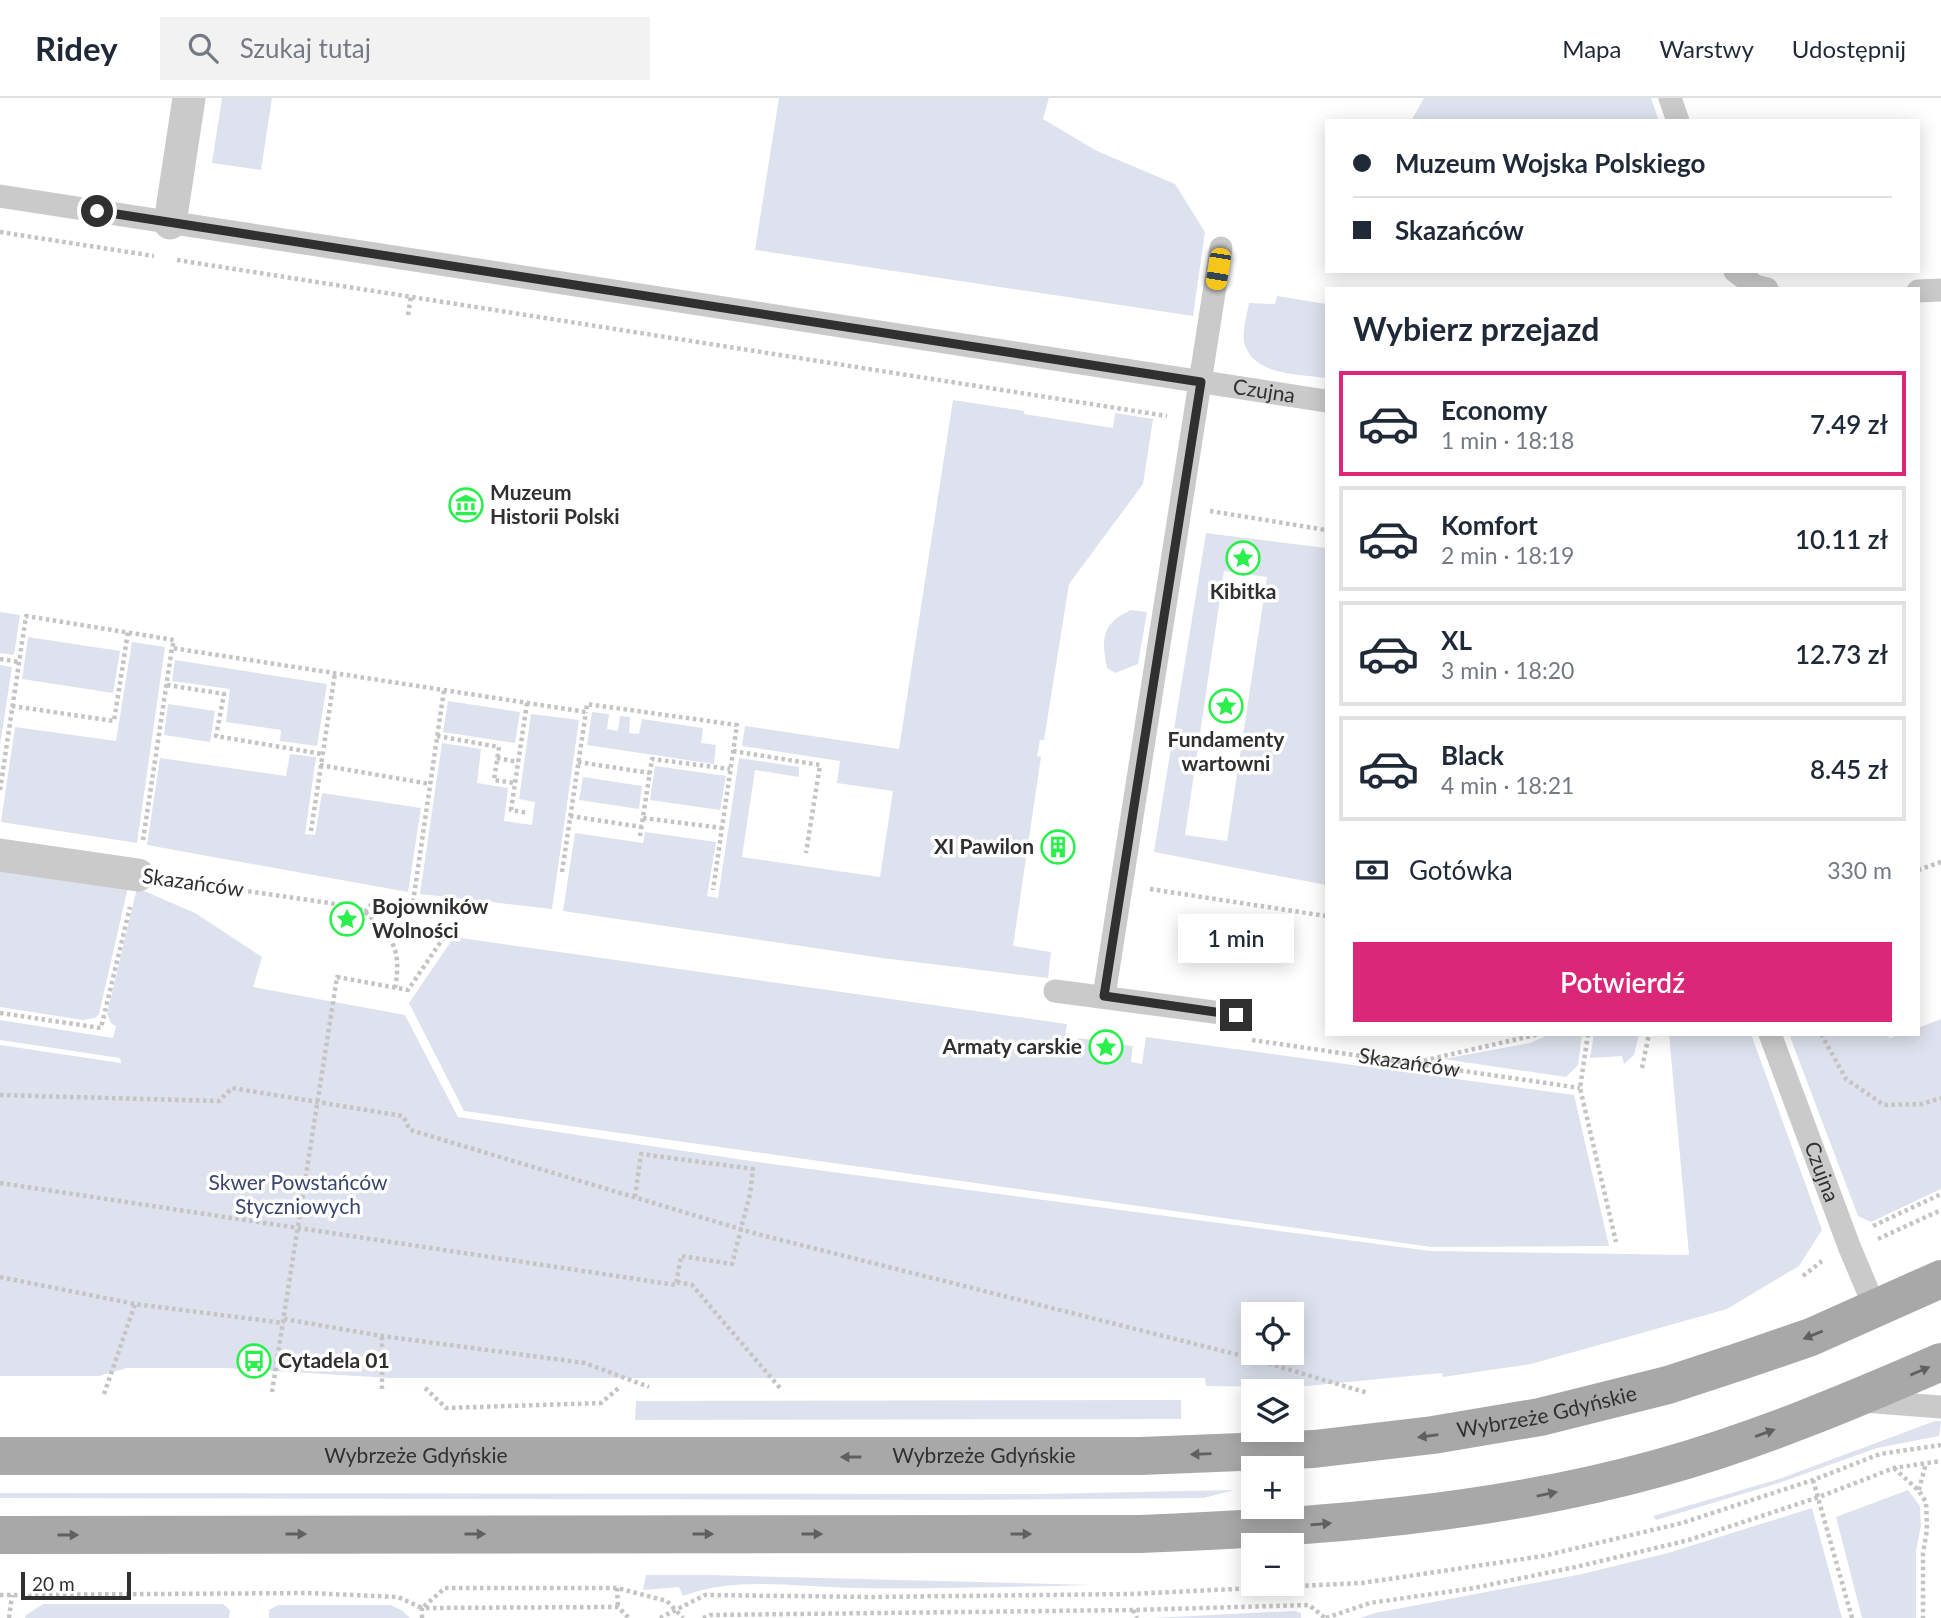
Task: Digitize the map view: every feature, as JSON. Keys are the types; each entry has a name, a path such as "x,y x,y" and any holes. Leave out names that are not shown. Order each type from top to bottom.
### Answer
{"main road":[{"name":"Wybrzeże Gdyńskie","path":"0,1455 1140,1456 1314,1449 1491,1427 1646,1391 1788,1345 1941,1279"},
{"path":"0,1535 1140,1534 1294,1527 1412,1515 1550,1494 1657,1468 1721,1449 1853,1400 1941,1362"}],"street":[{"path":"170,223 188,98"},
{"name":"Skazańców","path":"0,855 138,875"}],"lane":[{"path":"1670,98 1677,119"},
{"name":"Czujna","path":"0,197 1325,401"},
{"path":"1104,996 1221,248"},
{"path":"1738,273 1759,287"},
{"path":"1920,290 1941,290"},
{"path":"1055,991 1236,1015"},
{"name":"Czujna","path":"1771,1036 1875,1308"},
{"path":"1853,1400 1941,1407"}],"path":[{"path":"0,232 1168,416"},
{"path":"1203,510 1325,530"},
{"path":"0,790 26,616 174,640 138,875 101,1028 0,1013"},
{"path":"12,706 114,721 128,632"},
{"path":"172,648 586,712"},
{"path":"0,659 19,662"},
{"path":"311,831 335,673"},
{"path":"167,685 223,694 216,736 322,754"},
{"path":"413,902 444,690"},
{"path":"527,703 511,810 528,813"},
{"path":"562,872 587,704 737,725 713,890"},
{"path":"437,736 499,747 494,780 515,783"},
{"path":"733,751 820,765 806,853"},
{"path":"497,758 518,762"},
{"path":"640,836 652,759 730,769"},
{"path":"578,762 650,773"},
{"path":"320,765 430,784"},
{"path":"570,816 642,827"},
{"path":"643,818 722,828"},
{"path":"1920,869 1941,862"},
{"name":"Skazańców","path":"138,875 329,903 358,908 365,912"},
{"path":"1143,888 1325,916"},
{"path":"378,897 365,912 387,932 396,948 399,967 395,988"},
{"path":"272,1392 337,977 408,990 450,928"},
{"name":"Skazańców","path":"1236,1015 1232,1037 1580,1087"},
{"path":"1412,1063 1531,1036"},
{"path":"1588,1036 1580,1087 1616,1242"},
{"path":"1642,1068 1649,1036"},
{"path":"1822,1036 1846,1079 1884,1105 1922,1104 1941,1098"},
{"path":"0,1095 219,1101 232,1088 403,1116 410,1130 741,1229 1243,1356 1368,1393"},
{"path":"0,1183 677,1285 681,1256 732,1264 750,1194 753,1169 641,1154 635,1197"},
{"path":"1849,1246 1859,1232 1941,1194"},
{"path":"1849,1246 1874,1241 1941,1210"},
{"path":"0,1277 135,1304 284,1321 585,1363 649,1387"},
{"path":"677,1282 692,1285 780,1388"},
{"path":"104,1394 135,1304"},
{"path":"382,1336 382,1389"},
{"path":"425,1388 446,1408 601,1403 620,1387"},
{"path":"703,1618 710,1615 1309,1605 1325,1618 1370,1602 1474,1588 1689,1540 1819,1497 1894,1468 1941,1461"},
{"path":"1919,1491 1926,1463"},
{"path":"1894,1468 1919,1491 1926,1502 1923,1618"},
{"path":"1813,1480 1852,1618"},
{"path":"422,1618 422,1608 445,1588 617,1588 667,1601 683,1618"},
{"path":"617,1588 618,1607 629,1618"},
{"path":"0,1595 308,1593 398,1597 422,1608 618,1607"},
{"path":"9,1618 12,1595"},
{"path":"660,1618 705,1595 872,1597"},
{"path":"1133,1610 1137,1618"}],"green space":[{"path":"222,98 272,98 261,170 212,163"},
{"path":"779,98 1049,98 1043,119 1097,151 1175,184 1205,232 1193,316 755,250"},
{"path":"1424,98 1651,98 1658,119 1412,119"},
{"path":"1277,296 1325,304 1325,378 1278,371 1257,361 1249,353 1244,342 1244,328 1249,303 1275,304"},
{"path":"953,400 1113,428 1115,413 1153,419 1143,484 1069,584 1044,740 1040,740 1037,756 1041,757 1013,946 1051,952 1048,978 882,958 563,911 575,833 643,843 645,832 716,842 707,896 718,898 739,758 799,767 799,777 755,770 742,857 880,877 893,791 837,783 840,761 742,746 745,726 899,749"},
{"path":"1206,533 1325,548 1325,885 1154,852","holes":["1224,571 1267,577 1227,841 1185,835"]},
{"path":"1131,610 1147,612 1138,664 1115,673 1107,668 1104,640 1114,620"},
{"path":"0,612 20,615 14,655 0,653"},
{"path":"28,637 120,651 113,693 22,679"},
{"path":"132,642 165,647 137,843 1,822 15,727 116,741"},
{"path":"175,660 327,684 317,746 280,741 281,730 226,722 230,689 172,681"},
{"path":"0,665 12,667 0,745"},
{"path":"448,701 520,712 515,743 443,732"},
{"path":"168,704 215,711 210,742 164,735"},
{"path":"592,712 609,714 607,729 618,731 620,716 630,717 629,733 639,734 642,719 703,728 701,743 716,745 714,764 587,745"},
{"path":"531,714 579,720 552,909 420,894 442,743 481,749 477,783 508,788 504,821 532,825 535,802 519,799"},
{"path":"290,754 316,757 305,834 315,835 322,793 421,808 408,892 147,845 160,758 286,776"},
{"path":"655,766 726,776 720,810 650,800"},
{"path":"583,777 642,786 639,809 579,800"},
{"path":"0,867 128,887 99,1014 95,1018 83,1020 0,1007"},
{"name":"Skwer Powstańców Styczniowych","path":"137,888 195,913 262,957 253,987 405,1015 458,1117 764,1163 1430,1251 1689,1255 1669,1036 1752,1036 1822,1230 1799,1266 1727,1309 1531,1364 1443,1377 1442,1373 1304,1386 1304,1379 1241,1379 1241,1386 1206,1386 1205,1378 390,1378 225,1368 127,1368 99,1376 0,1376 0,1045 121,1063 120,1058 0,1040 0,1020 113,1038 116,1026 111,1023 107,1014"},
{"path":"454,937 1067,1024 1063,1052 1075,1055 1078,1038 1099,1041 1097,1057 1109,1058 1111,1043 1133,1046 1131,1062 1142,1064 1146,1037 1574,1095 1609,1246 1431,1247 464,1111 409,1003"},
{"path":"1941,1019 1941,1189 1871,1222 1858,1216 1790,1036 1920,1036 1920,1027"},
{"path":"1546,1036 1582,1036 1578,1065 1566,1077 1443,1059 1530,1043"},
{"path":"1594,1036 1639,1036 1634,1055 1624,1064 1622,1056 1590,1058"},
{"path":"1181,1400 1181,1419 635,1420 636,1401"},
{"path":"1941,1421 1939,1436 1877,1448 1779,1483 1656,1520 1653,1516 1779,1479"},
{"path":"1234,1490 1204,1498 964,1500 0,1498 0,1493 1039,1494"},
{"path":"1908,1490 1920,1506 1921,1526 1916,1551 1916,1618 1862,1618 1836,1517"},
{"path":"1812,1508 1842,1618 1360,1618 1582,1574 1668,1553"},
{"path":"646,1575 1092,1585 852,1588 745,1584 683,1596 679,1587 643,1590"},
{"path":"43,1604 223,1604 230,1610 229,1618 25,1618"},
{"path":"278,1605 391,1605 410,1618 269,1618 269,1610"},
{"path":"1295,1611 1301,1613 1301,1618 1151,1618"}],"place":[{"name":"Muzeum Historii Polski","path":"466,505"},
{"name":"Kibitka","path":"1243,558"},
{"name":"Fundamenty wartowni","path":"1226,706"},
{"name":"XI Pawilon","path":"1058,847"},
{"name":"Bojowników Wolności","path":"347,919"},
{"name":"Armaty carskie","path":"1106,1047"},
{"name":"Cytadela 01","path":"254,1361"}],"route":[{"path":"97,211 1201,382 1104,996 1236,1015"}]}
